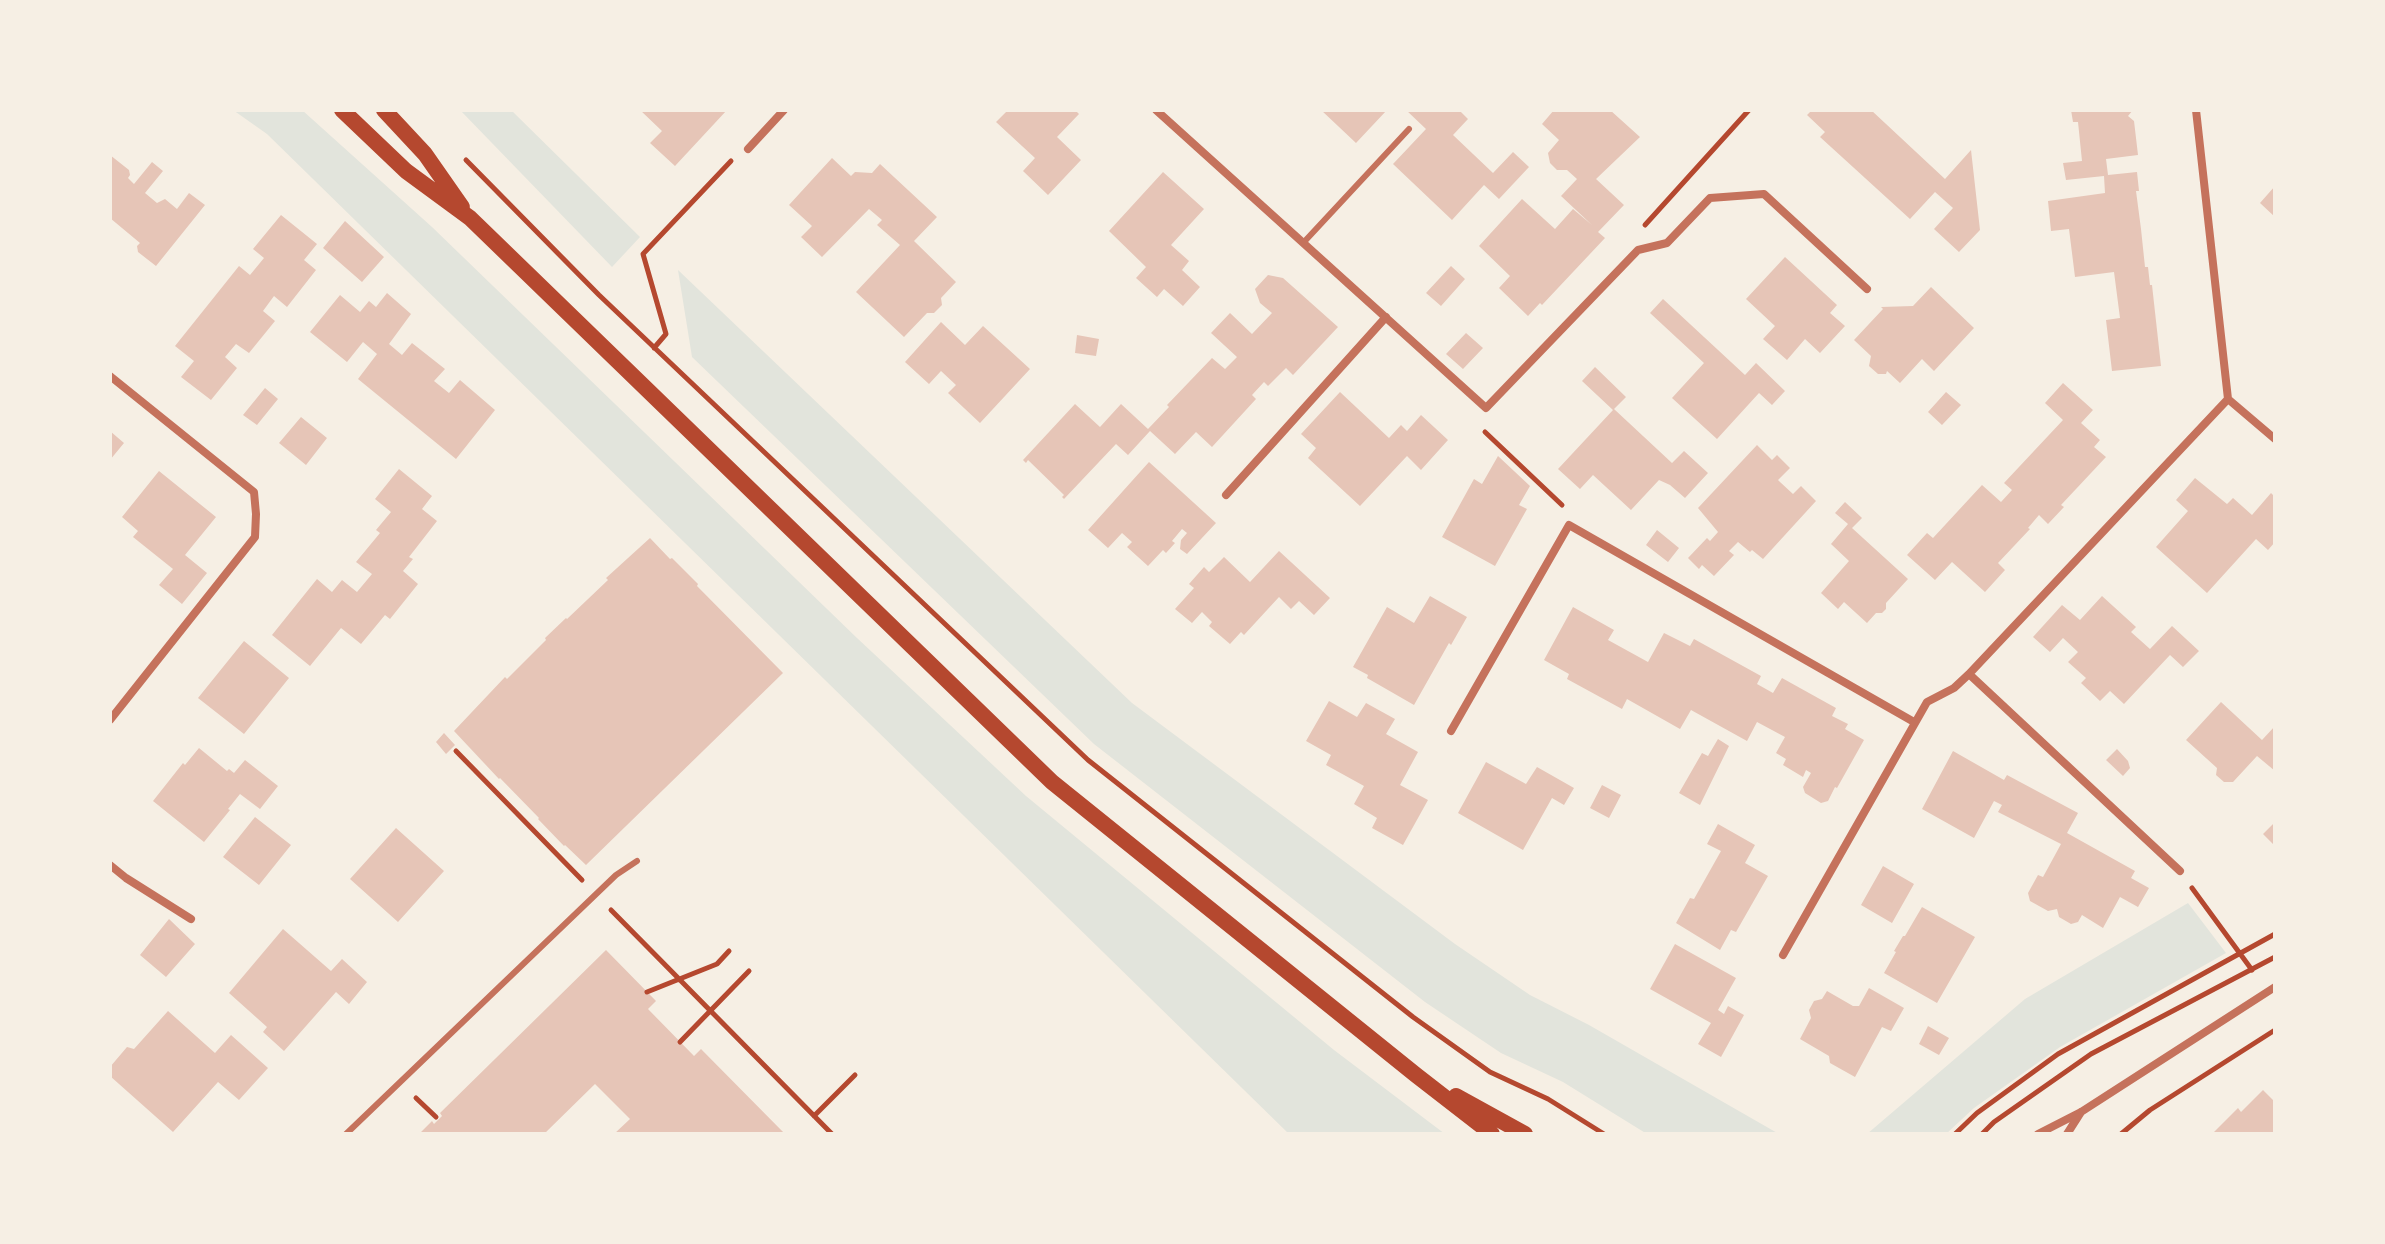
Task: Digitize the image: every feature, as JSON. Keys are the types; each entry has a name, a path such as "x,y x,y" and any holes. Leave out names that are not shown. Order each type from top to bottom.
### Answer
{"main road":[{"path":"342,110 406,171 470,218 1052,782 1492,1134"},
{"path":"384,110 425,154 470,218"},
{"path":"1416,1075 1525,1134"}],"street":[{"path":"748,149 784,110"},
{"path":"1156,110 1486,408 1638,250 1667,243 1710,198 1764,194 1867,289"},
{"path":"2196,110 2228,399 2275,439"},
{"path":"1226,495 1386,317"},
{"path":"110,376 254,492 256,514 255,537 110,720"},
{"path":"1783,955 1927,702 1954,688 1969,674 2228,399"},
{"path":"1451,731 1569,525 1914,722"},
{"path":"1969,674 2180,871"},
{"path":"110,865 191,919"},
{"path":"2038,1134 2081,1112 2272,989 2275,1000"},
{"path":"2067,1134 2081,1112"}],"lane":[{"path":"1304,242 1409,129"},
{"path":"346,1134 616,875 637,861"}],"path":[{"path":"1638,250 1646,221 1749,110"},
{"path":"455,149 599,295 1088,760 1413,1017 1490,1072 1548,1099 1604,1134"},
{"path":"654,348 666,334 643,254 733,159 748,149"},
{"path":"1486,408 1480,427 1562,505 1569,525"},
{"path":"456,751 832,1134"},
{"path":"2180,871 2253,972"},
{"path":"1955,1134 1977,1113 2058,1054 2275,934"},
{"path":"647,992 717,964 729,951"},
{"path":"1982,1134 1994,1122 2091,1054 2253,972 2275,957"},
{"path":"680,1042 749,971"},
{"path":"2121,1134 2150,1110 2275,1030"},
{"path":"814,1116 855,1075"}],"shaded area":[{"path":"233,110 302,110 432,227 857,638 1026,796 1334,1050 1445,1134 1289,1134 267,134"},
{"path":"460,110 511,110 640,237 612,267"},
{"path":"678,270 1132,703 1455,944 1530,995 1589,1025 1779,1134 1647,1134 1563,1082 1501,1053 1425,1002 1094,744 692,357"},
{"path":"2188,903 2226,953 2060,1047 1974,1108 1946,1134 1867,1134 2025,999"}],"building":[{"path":"640,110 727,110 675,166 650,143 662,131"},
{"path":"1008,110 1075,110 1079,114 1057,137 1081,160 1048,195 1023,171 1035,158 996,122"},
{"path":"1321,110 1387,110 1356,143"},
{"path":"1406,110 1459,110 1468,119 1453,135 1493,173 1513,152 1529,167 1499,199 1484,185 1452,220 1393,164 1426,129"},
{"path":"1554,110 1610,110 1640,137 1596,179 1624,205 1598,232 1605,238 1528,316 1499,288 1510,276 1479,246 1522,199 1555,229 1573,209 1592,225 1561,196 1577,179 1567,170 1557,170 1550,163 1548,153 1559,140 1542,124"},
{"path":"1812,110 1871,110 1945,179 1971,150 1980,230 1959,252 1934,229 1953,208 1935,192 1910,219 1820,137 1825,132 1807,115"},
{"path":"2071,110 2133,110 2128,116 2134,121 2138,155 2106,159 2108,175 2137,172 2139,191 2136,191 2145,267 2148,267 2152,285 2161,366 2112,371 2106,320 2120,318 2114,272 2075,277 2069,229 2051,231 2048,201 2105,193 2104,176 2066,180 2063,163 2082,161 2078,122 2073,122"},
{"path":"110,155 129,170 128,178 134,184 152,162 163,171 145,193 157,203 165,199 177,209 189,193 205,205 156,266 138,252 140,243 110,218"},
{"path":"832,158 851,176 855,172 872,173 880,164 937,217 914,241 956,282 941,298 942,305 934,313 927,313 904,337 856,292 900,245 877,225 882,220 869,209 822,257 801,237 812,226 789,205"},
{"path":"1163,172 1204,209 1171,245 1189,261 1182,270 1200,287 1183,306 1164,289 1157,297 1136,278 1146,267 1109,231"},
{"path":"2275,186 2275,217 2260,203"},
{"path":"281,215 317,244 304,260 316,270 287,307 274,296 263,311 275,321 249,353 236,344 225,357 237,368 211,400 181,377 194,361 175,346 239,266 250,275 264,258 253,249"},
{"path":"345,221 384,257 362,282 323,248"},
{"path":"1785,257 1837,305 1830,313 1845,326 1820,353 1805,339 1787,360 1763,339 1775,326 1746,299"},
{"path":"1451,266 1465,279 1441,306 1426,293"},
{"path":"1268,275 1283,278 1338,327 1293,375 1286,368 1268,386 1264,382 1252,395 1256,399 1212,447 1196,432 1175,454 1150,431 1128,455 1116,444 1064,499 1064,495 1028,460 1026,463 1023,460 1075,404 1100,427 1121,404 1148,429 1212,358 1225,369 1237,357 1211,333 1230,313 1252,334 1272,313 1260,303 1255,289"},
{"path":"1931,287 1974,328 1934,371 1922,359 1900,383 1887,371 1886,374 1878,374 1869,366 1871,356 1854,340 1883,309 1881,307 1913,306"},
{"path":"387,293 411,314 389,344 402,355 412,343 445,369 434,381 449,393 460,380 495,410 456,459 358,379 377,354 363,342 347,362 310,332 340,295 360,312 369,301 376,307"},
{"path":"1663,299 1745,375 1756,363 1785,391 1772,405 1759,393 1717,439 1672,398 1704,363 1650,313"},
{"path":"941,322 965,345 983,326 1030,369 980,423 948,393 956,385 941,371 929,384 905,362"},
{"path":"1466,333 1483,348 1463,369 1446,354"},
{"path":"1077,335 1099,339 1096,356 1075,353"},
{"path":"1595,367 1626,397 1614,409 1672,463 1684,451 1708,473 1685,498 1659,480 1631,510 1593,475 1580,489 1558,469 1613,410 1582,381"},
{"path":"2063,383 2093,410 2081,423 2100,440 2094,447 2106,457 2061,505 2064,507 2048,524 2039,515 1998,563 2005,570 1985,592 1952,562 1935,580 1907,555 1927,533 1933,538 1982,485 2001,502 2012,490 2004,483 2063,420 2045,403"},
{"path":"265,388 278,399 257,425 243,415"},
{"path":"1340,392 1389,438 1401,425 1407,431 1421,415 1448,440 1421,470 1407,456 1360,506 1308,458 1316,448 1301,434"},
{"path":"1946,392 1961,405 1942,425 1928,412"},
{"path":"301,417 327,438 306,465 279,443"},
{"path":"110,431 124,443 110,460"},
{"path":"1757,445 1772,460 1777,455 1790,468 1778,480 1780,482 1793,494 1801,486 1816,501 1763,559 1738,542 1729,551 1734,555 1714,576 1702,565 1699,569 1688,558 1707,538 1710,541 1718,532 1698,508"},
{"path":"1498,456 1530,486 1519,505 1527,509 1495,566 1442,537 1474,479 1482,484"},
{"path":"1149,462 1216,523 1187,554 1180,549 1181,540 1187,533 1182,529 1166,553 1163,550 1148,566 1127,547 1132,542 1122,533 1108,548 1088,530"},
{"path":"399,469 432,496 422,509 437,521 409,557 413,559 403,571 418,584 390,619 385,615 361,644 341,628 310,666 272,635 317,579 332,592 342,580 357,592 372,574 356,562 380,533 376,530 391,512 375,499"},
{"path":"159,471 216,517 185,555 207,573 182,604 159,585 173,569 133,537 138,531 122,517"},
{"path":"2195,478 2227,504 2233,498 2252,515 2271,493 2275,497 2275,542 2268,550 2256,539 2207,593 2156,547 2188,511 2176,500"},
{"path":"1845,502 1862,518 1852,528 1908,579 1886,603 1886,609 1876,613 1867,623 1844,602 1838,609 1821,593 1849,561 1831,544 1848,524 1835,513"},
{"path":"1657,530 1679,548 1668,562 1646,545"},
{"path":"650,538 783,673 586,865 454,731 505,677 507,679 545,638"},
{"path":"1279,551 1330,598 1314,615 1299,601 1291,609 1279,597 1244,635 1241,632 1230,644 1209,626 1212,622 1202,612 1192,623 1175,609 1194,588 1189,584 1204,567 1209,572 1224,557 1250,582"},
{"path":"1430,596 1467,617 1414,705 1353,667 1387,607 1414,623"},
{"path":"2102,596 2136,627 2131,632 2150,649 2172,626 2199,651 2183,667 2170,655 2124,704 2110,691 2100,701 2081,683 2086,678 2068,662 2078,652 2063,638 2050,652 2033,637 2062,605 2080,620"},
{"path":"1573,607 1614,630 1608,640 1648,662 1664,633 1690,646 1694,639 1761,676 1757,684 1773,693 1782,678 1836,708 1832,716 1848,724 1845,729 1864,740 1828,801 1821,803 1805,793 1803,787 1811,773 1806,770 1803,777 1783,765 1786,759 1776,753 1785,737 1757,722 1747,741 1691,710 1680,729 1627,699 1622,709 1567,679 1569,674 1544,660"},
{"path":"244,641 289,678 244,734 198,698"},
{"path":"1329,701 1357,717 1366,703 1395,719 1386,734 1418,752 1400,785 1428,800 1403,845 1372,828 1377,818 1354,804 1364,786 1326,765 1331,755 1306,741"},
{"path":"2221,702 2262,740 2275,726 2275,771 2257,756 2233,782 2224,782 2216,775 2217,768 2186,740"},
{"path":"444,733 455,745 446,754 436,742"},
{"path":"1718,739 1729,746 1700,805 1679,793 1702,753 1708,756"},
{"path":"199,748 227,771 229,769 234,773 245,760 278,786 260,809 240,794 204,842 153,801"},
{"path":"2117,749 2130,768 2123,776 2106,760"},
{"path":"1953,751 2004,780 2007,775 2078,813 2067,833 2135,871 2131,878 2149,888 2138,907 2120,897 2103,928 2082,915 2078,922 2071,924 2059,917 2057,909 2048,911 2030,901 2028,893 2038,875 2043,877 2061,844 1998,812 2002,805 1994,801 1974,838 1922,809"},
{"path":"1486,762 1526,784 1537,767 1574,788 1564,805 1552,798 1523,850 1458,813"},
{"path":"1602,785 1621,795 1609,818 1590,808"},
{"path":"255,817 291,845 259,885 223,857"},
{"path":"2275,822 2275,846 2263,834"},
{"path":"1718,824 1755,845 1745,863 1768,876 1736,932 1731,930 1720,950 1676,923 1690,898 1694,899 1721,851 1707,844"},
{"path":"396,828 444,871 398,922 350,879"},
{"path":"1883,866 1914,884 1892,923 1861,905"},
{"path":"1922,907 1975,937 1937,1003 1884,973"},
{"path":"169,919 195,944 166,977 140,955"},
{"path":"283,929 331,971 342,959 367,982 349,1004 336,992 284,1051 263,1032 267,1027 229,993"},
{"path":"1675,944 1736,978 1718,1010 1724,1014 1728,1006 1744,1015 1721,1057 1698,1044 1711,1023 1650,989"},
{"path":"606,950 656,1001 648,1009 694,1056 701,1049 785,1134 614,1134 630,1119 595,1084 544,1134 419,1134 432,1121 434,1124 442,1116 440,1113"},
{"path":"1869,988 1904,1008 1891,1031 1882,1027 1855,1077 1830,1063 1829,1056 1800,1039 1811,1018 1809,1010 1814,1001 1822,999 1827,991 1853,1006 1859,1006"},
{"path":"168,1011 215,1053 231,1035 268,1068 239,1100 218,1082 173,1132 110,1076 110,1067 127,1047 134,1049"},
{"path":"1928,1026 1949,1038 1939,1055 1919,1044"},
{"path":"2263,1090 2275,1102 2275,1134 2212,1134 2238,1108 2241,1112"}]}
